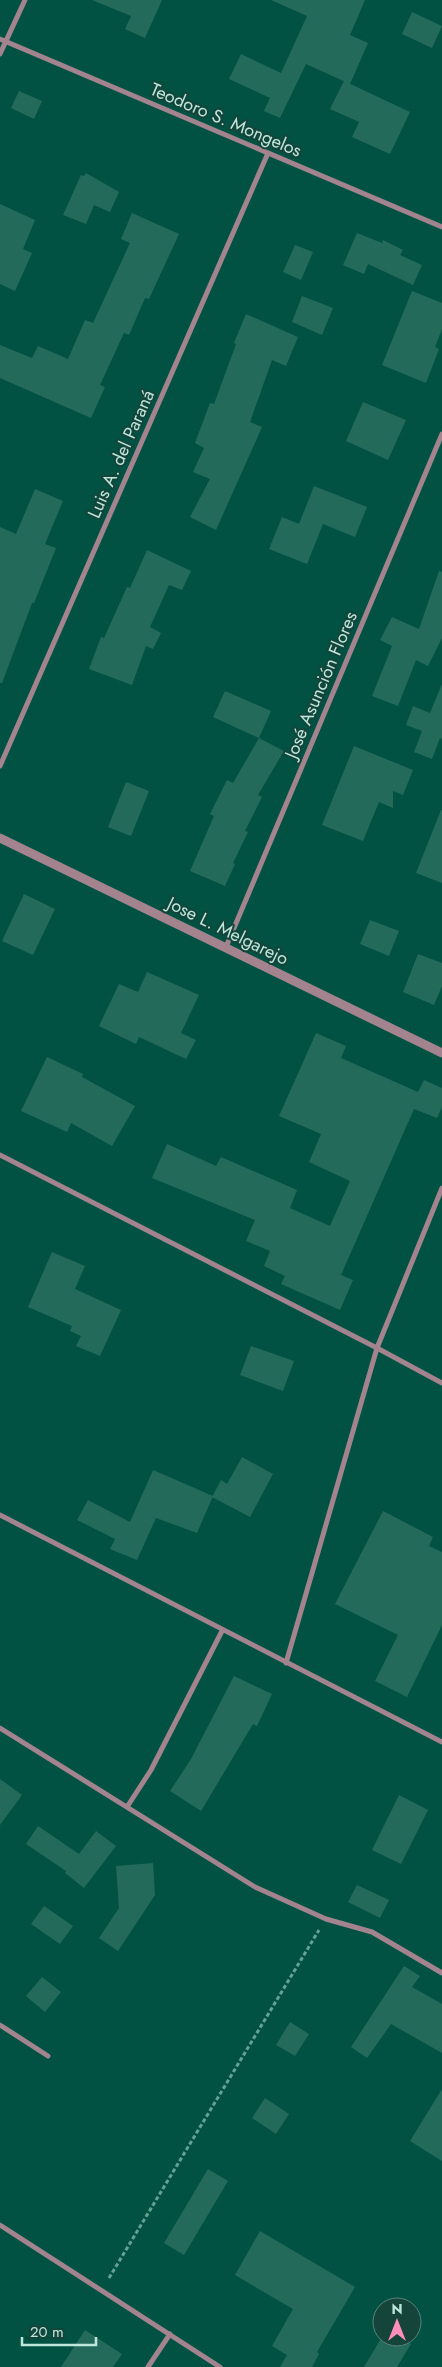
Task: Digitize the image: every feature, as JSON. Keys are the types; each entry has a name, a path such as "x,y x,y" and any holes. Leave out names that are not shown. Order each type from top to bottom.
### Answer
{"street":[{"path":"0,54 3,40 25,0"},
{"name":"Teodoro S. Mongelos","path":"3,40 442,227"},
{"name":"Luis A. del Paraná","path":"0,766 268,153"},
{"name":"José Asunción Flores","path":"226,947 442,434"},
{"name":"Jose L. Melgarejo","path":"0,838 442,1054"},
{"path":"0,1155 442,1383"},
{"path":"286,1663 377,1348 442,1188"},
{"path":"0,1515 222,1631 442,1742"},
{"path":"127,1807 152,1770 222,1631"},
{"path":"0,1728 255,1886 326,1919 372,1932 442,1973"},
{"path":"0,2026 48,2056"},
{"path":"0,2225 220,2367"},
{"path":"148,2367 170,2334"}],"path":[{"path":"101,2291 326,1919"}],"building":[{"path":"92,0 162,0 145,38 125,29 131,16"},
{"path":"271,0 365,0 350,35 368,43 350,84 306,64 280,118 264,111 270,98 229,79 241,54 281,73 307,16"},
{"path":"412,12 442,26 432,48 402,34"},
{"path":"344,81 410,112 390,154 352,137 359,122 330,109"},
{"path":"19,91 42,101 34,119 11,108"},
{"path":"86,173 119,192 110,212 94,205 86,224 63,215 81,175 84,176"},
{"path":"0,204 35,220 23,249 32,253 15,291 0,284"},
{"path":"132,213 179,234 149,299 145,298 129,335 124,333 100,385 105,387 91,418 0,378 0,345 32,358 38,346 68,359 85,320 93,323 130,243 121,239"},
{"path":"357,233 382,243 383,240 403,250 400,255 422,265 413,285 368,264 364,274 343,265"},
{"path":"295,245 313,252 301,280 283,272"},
{"path":"412,291 442,303 442,329 435,347 439,349 426,383 382,365"},
{"path":"302,296 333,308 322,335 292,322"},
{"path":"246,314 298,337 286,366 272,360 250,422 262,427 216,530 190,517 210,479 193,472 204,448 195,443 210,403 214,404 236,344 234,343"},
{"path":"363,402 406,420 388,460 346,441"},
{"path":"314,486 367,507 355,537 323,524 307,564 269,549 282,517 299,524"},
{"path":"35,489 63,501 45,544 56,548 34,603 32,603 2,683 0,683 0,527 16,534"},
{"path":"147,550 191,571 182,590 169,585 150,627 161,633 153,649 146,646 132,685 89,669 101,637 104,638 127,587 130,588"},
{"path":"439,571 442,572 442,638 428,666 416,660 398,706 372,696 392,646 380,640 392,617 419,629"},
{"path":"442,684 442,739 440,738 432,759 414,752 422,731 406,725 413,706 430,713"},
{"path":"225,691 271,711 259,738 213,717"},
{"path":"259,738 284,751 258,795 262,797 245,831 248,832 233,863 235,864 225,886 190,871 214,816 210,814 227,780 233,783"},
{"path":"354,746 413,770 403,795 393,791 393,808 379,802 363,841 322,825"},
{"path":"126,782 149,791 131,836 108,827"},
{"path":"442,810 442,883 416,873"},
{"path":"24,894 55,909 33,955 2,941"},
{"path":"370,920 399,931 389,956 360,944"},
{"path":"418,954 442,963 442,986 434,1005 403,992"},
{"path":"147,972 199,995 181,1033 196,1040 186,1059 139,1037 136,1044 99,1026 119,984 138,992"},
{"path":"316,1033 346,1046 341,1058 418,1092 424,1080 442,1088 442,1107 437,1118 414,1109 341,1275 353,1280 340,1310 281,1284 285,1276 264,1266 270,1251 246,1241 255,1220 152,1178 167,1144 216,1166 221,1157 297,1190 290,1208 330,1226 350,1181 309,1162 321,1134 279,1116"},
{"path":"47,1057 83,1074 82,1077 135,1106 112,1146 71,1123 67,1132 21,1111"},
{"path":"52,1252 85,1266 75,1289 121,1310 100,1356 76,1346 81,1336 70,1331 72,1326 28,1307"},
{"path":"251,1346 294,1361 283,1391 240,1375"},
{"path":"242,1457 273,1474 250,1517 212,1497 221,1480 227,1484"},
{"path":"153,1470 213,1496 197,1533 156,1518 137,1560 110,1549 115,1539 77,1520 88,1500 130,1522"},
{"path":"383,1511 433,1537 429,1546 442,1552 442,1625 407,1697 375,1681 398,1635 335,1604"},
{"path":"234,1676 272,1694 257,1726 253,1724 201,1811 170,1791 191,1759"},
{"path":"0,1779 22,1795 0,1825"},
{"path":"399,1795 428,1810 401,1864 372,1850"},
{"path":"38,1826 79,1854 96,1831 116,1846 84,1888 65,1873 66,1871 26,1844"},
{"path":"153,1863 155,1895 118,1951 99,1938 119,1908 116,1866"},
{"path":"357,1885 389,1900 380,1918 348,1902"},
{"path":"44,1906 73,1926 60,1944 31,1924"},
{"path":"404,1966 420,1976 412,1987 442,2004 442,2053 391,2024 367,2058 351,2047"},
{"path":"42,1977 61,1992 45,2012 26,1996"},
{"path":"290,2022 309,2034 295,2056 276,2045"},
{"path":"442,2089 442,2161 410,2141"},
{"path":"265,2098 289,2114 276,2134 252,2118"},
{"path":"208,2169 228,2181 184,2255 164,2243"},
{"path":"260,2231 355,2287 317,2352 319,2354 312,2367 280,2367 287,2355 272,2346 293,2309 235,2275"},
{"path":"85,2330 122,2354 113,2367 61,2367"},
{"path":"376,2347 409,2347 397,2367 364,2367"}]}
